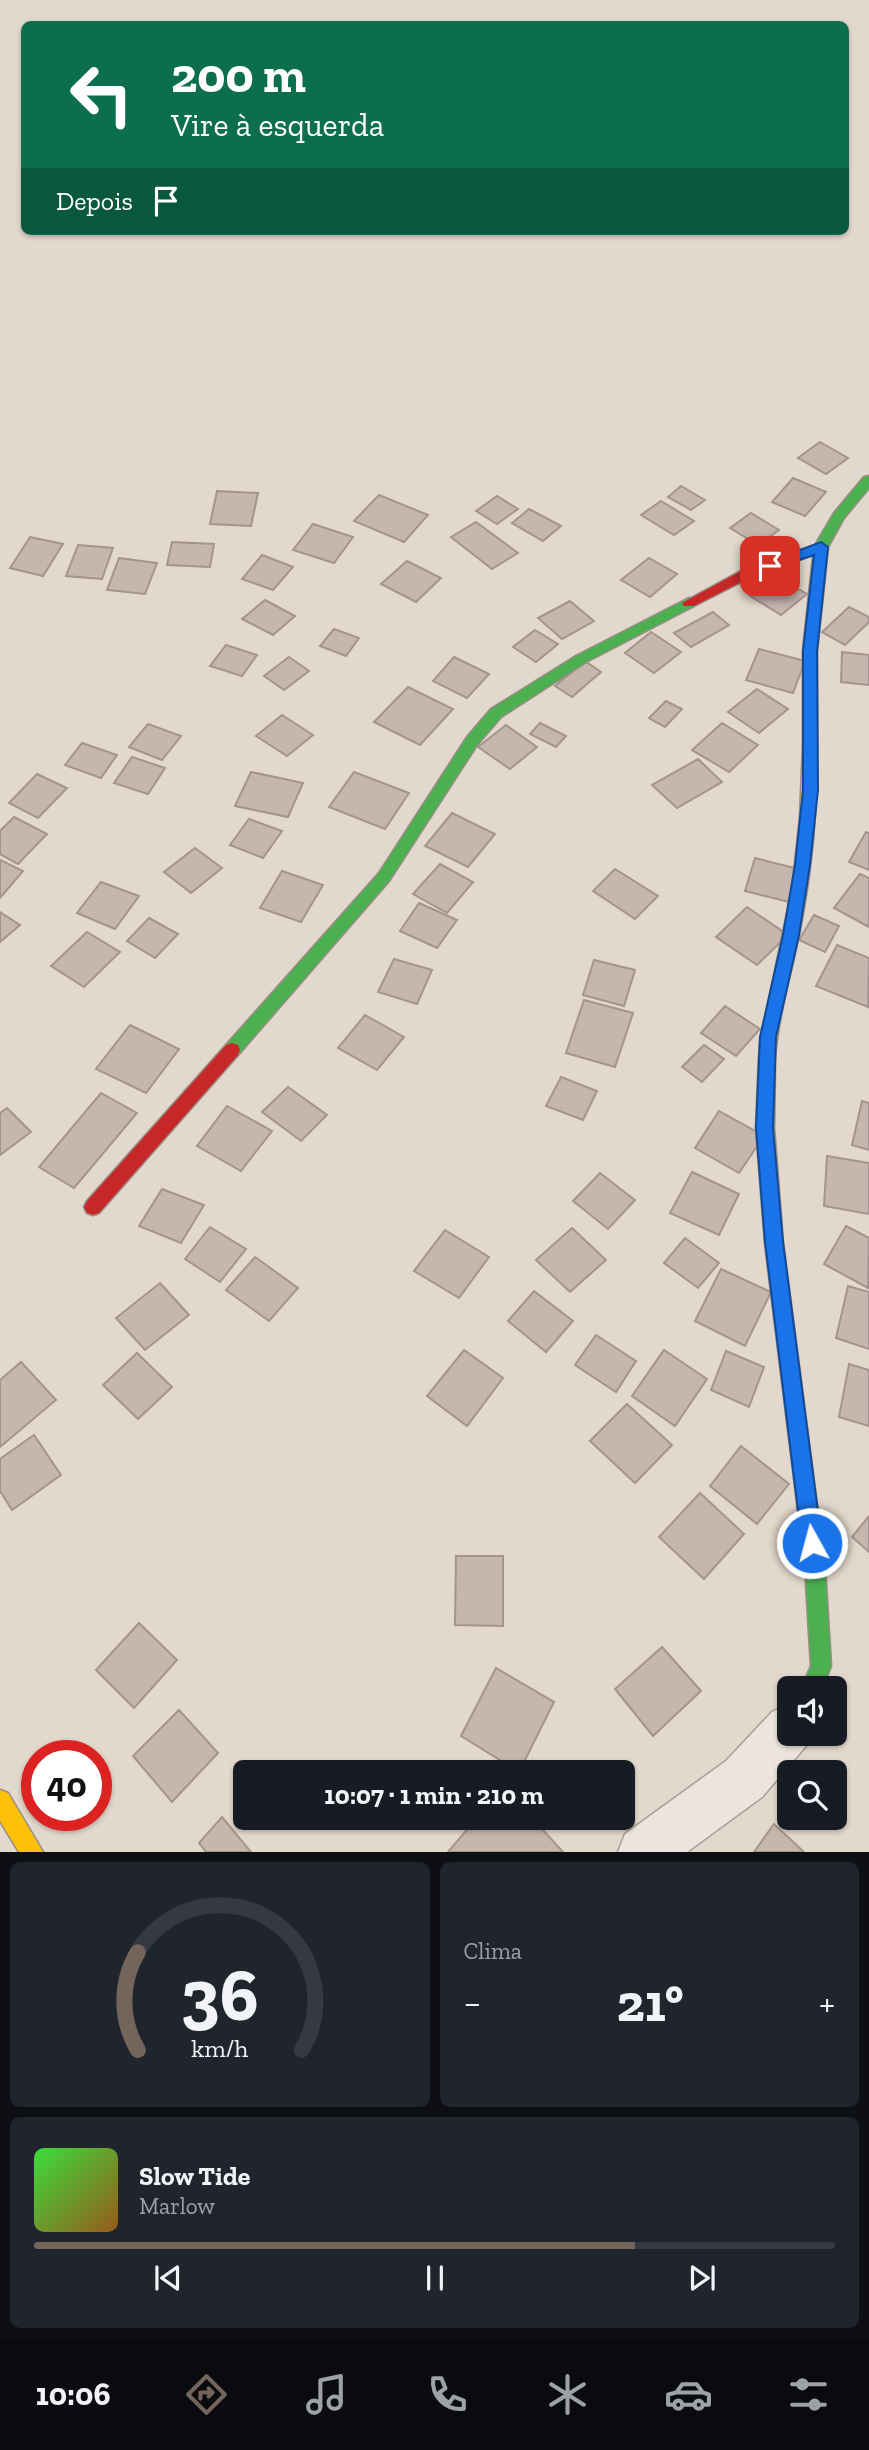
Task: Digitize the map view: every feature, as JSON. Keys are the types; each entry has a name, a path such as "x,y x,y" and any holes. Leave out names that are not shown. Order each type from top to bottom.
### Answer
{"street":[{"path":"817,1676 821,1666 816,1567 774,1242 765,1128 768,1037 791,935 809,803 810,651 821,547 839,516 869,480"},
{"path":"93,1207 384,877 472,741 496,713 581,659 744,575 821,547"},
{"path":"643,1852 744,1779 777,1742"},
{"path":"0,1801 32,1852"}],"building":[{"path":"820,442 848,458 826,474 798,458"},
{"path":"793,478 826,492 805,516 772,502"},
{"path":"681,486 705,500 691,510 668,497"},
{"path":"217,491 258,493 251,526 210,524"},
{"path":"379,495 428,515 404,542 354,521"},
{"path":"497,496 518,509 497,524 476,511"},
{"path":"661,501 694,521 674,535 641,515"},
{"path":"529,509 561,526 543,541 512,523"},
{"path":"751,513 779,530 758,545 730,528"},
{"path":"476,522 518,553 492,569 451,537"},
{"path":"313,524 353,537 334,563 293,550"},
{"path":"30,537 63,544 43,576 10,568"},
{"path":"172,542 214,544 210,567 167,565"},
{"path":"78,545 113,548 102,579 66,576"},
{"path":"262,555 293,567 273,590 242,579"},
{"path":"119,558 157,563 145,594 107,590"},
{"path":"649,558 677,574 650,597 621,580"},
{"path":"407,561 441,578 416,602 381,584"},
{"path":"775,576 807,594 781,615 750,596"},
{"path":"265,600 295,616 273,635 242,619"},
{"path":"570,601 594,621 562,639 538,618"},
{"path":"849,607 869,617 869,622 845,645 822,632"},
{"path":"713,612 729,625 691,647 674,633"},
{"path":"334,629 359,638 346,656 320,646"},
{"path":"535,630 558,644 536,662 513,647"},
{"path":"651,632 681,652 654,673 625,653"},
{"path":"226,645 257,655 242,676 210,666"},
{"path":"759,649 805,661 793,693 746,680"},
{"path":"842,652 869,655 869,685 841,682"},
{"path":"289,657 309,671 284,690 264,676"},
{"path":"454,657 489,674 467,698 433,681"},
{"path":"585,661 601,672 572,697 555,686"},
{"path":"408,687 453,709 420,745 374,722"},
{"path":"757,689 788,709 759,733 728,712"},
{"path":"666,701 682,709 665,727 649,718"},
{"path":"282,715 313,735 287,756 256,736"},
{"path":"540,723 566,736 556,747 530,734"},
{"path":"722,723 758,745 729,772 692,750"},
{"path":"148,724 181,736 162,760 129,747"},
{"path":"506,725 537,747 510,769 478,747"},
{"path":"82,743 117,755 101,778 65,765"},
{"path":"132,757 165,768 148,794 114,783"},
{"path":"698,759 722,782 677,808 652,785"},
{"path":"251,772 303,783 288,817 235,806"},
{"path":"354,772 409,793 385,829 329,807"},
{"path":"37,774 67,788 38,818 9,803"},
{"path":"452,813 495,834 468,867 425,846"},
{"path":"14,817 47,834 18,864 0,854 0,831"},
{"path":"249,819 282,831 263,858 230,845"},
{"path":"866,832 869,833 869,870 849,862"},
{"path":"195,848 222,868 191,893 164,872"},
{"path":"755,858 798,869 789,902 745,891"},
{"path":"0,860 23,871 0,898"},
{"path":"440,864 473,882 447,913 413,894"},
{"path":"615,869 658,896 635,919 593,891"},
{"path":"282,871 323,885 301,922 260,908"},
{"path":"860,874 869,878 869,927 834,908"},
{"path":"101,882 139,896 115,929 77,913"},
{"path":"419,903 457,920 437,948 400,931"},
{"path":"747,907 788,935 757,965 716,937"},
{"path":"0,912 20,925 0,942"},
{"path":"814,915 839,926 825,952 799,940"},
{"path":"149,918 178,934 155,958 127,941"},
{"path":"87,932 120,952 84,987 51,966"},
{"path":"837,945 869,958 868,1007 816,986"},
{"path":"394,959 432,970 417,1004 378,992"},
{"path":"594,960 635,970 624,1006 583,995"},
{"path":"584,1000 633,1013 615,1067 566,1053"},
{"path":"725,1006 760,1029 736,1056 701,1033"},
{"path":"365,1015 404,1037 377,1070 338,1048"},
{"path":"130,1025 179,1049 146,1093 96,1069"},
{"path":"704,1045 724,1059 702,1082 682,1067"},
{"path":"561,1077 597,1091 583,1120 546,1106"},
{"path":"288,1087 327,1115 301,1141 262,1112"},
{"path":"101,1093 137,1113 74,1188 39,1167"},
{"path":"862,1101 869,1103 869,1150 852,1145"},
{"path":"227,1106 272,1131 241,1171 197,1146"},
{"path":"7,1108 31,1132 0,1155 0,1113"},
{"path":"719,1111 764,1136 739,1173 695,1148"},
{"path":"827,1156 869,1163 869,1214 824,1206"},
{"path":"692,1172 739,1194 719,1235 670,1213"},
{"path":"600,1173 635,1200 608,1229 573,1201"},
{"path":"162,1189 204,1205 181,1243 139,1226"},
{"path":"846,1226 869,1238 868,1288 824,1264"},
{"path":"210,1227 246,1249 220,1282 185,1259"},
{"path":"572,1228 606,1260 570,1292 536,1260"},
{"path":"445,1230 489,1257 459,1298 414,1271"},
{"path":"685,1238 719,1263 698,1288 664,1263"},
{"path":"255,1257 298,1288 269,1321 226,1290"},
{"path":"721,1269 771,1292 745,1346 695,1321"},
{"path":"160,1283 189,1315 145,1350 116,1318"},
{"path":"848,1286 869,1292 869,1349 836,1338"},
{"path":"534,1291 573,1321 546,1352 508,1321"},
{"path":"596,1335 636,1361 616,1392 575,1365"},
{"path":"464,1350 503,1378 467,1426 427,1396"},
{"path":"664,1350 707,1379 675,1426 632,1396"},
{"path":"726,1351 764,1367 749,1407 711,1390"},
{"path":"137,1353 172,1387 138,1419 103,1385"},
{"path":"21,1362 56,1400 0,1447 0,1380"},
{"path":"849,1364 869,1370 869,1426 839,1417"},
{"path":"627,1404 672,1445 635,1483 590,1441"},
{"path":"34,1435 61,1475 12,1510 0,1491 0,1459"},
{"path":"741,1446 789,1484 757,1524 710,1486"},
{"path":"700,1493 744,1534 704,1579 659,1537"},
{"path":"869,1516 869,1552 852,1537"},
{"path":"456,1556 503,1556 503,1626 455,1625"},
{"path":"139,1623 177,1660 134,1708 96,1670"},
{"path":"662,1647 701,1691 653,1736 615,1689"},
{"path":"496,1668 554,1702 525,1760 500,1760 461,1736"},
{"path":"179,1710 218,1753 172,1802 133,1756"},
{"path":"222,1817 251,1852 206,1852 199,1843"},
{"path":"774,1824 777,1830 780,1830 804,1852 754,1852"},
{"path":"467,1830 543,1830 563,1852 448,1852"}],"traffic: fast":[{"path":"810,746 810,651 821,547 839,516 869,480"},
{"path":"232,1050 384,877 472,741 496,713 581,659 689,603"},
{"path":"767,1057 765,1128 774,1243 815,1567 821,1666 817,1676"}],"traffic: slow":[{"path":"767,1057 773,1012 791,937 803,866 810,746"},
{"path":"0,1801 32,1852"}],"traffic: jam":[{"path":"689,603 744,575 821,547"},
{"path":"93,1207 232,1050"}],"route":[{"path":"770,566 821,547 810,651 810,790 803,865 791,935 768,1037 765,1128 774,1242 812,1543"}]}
